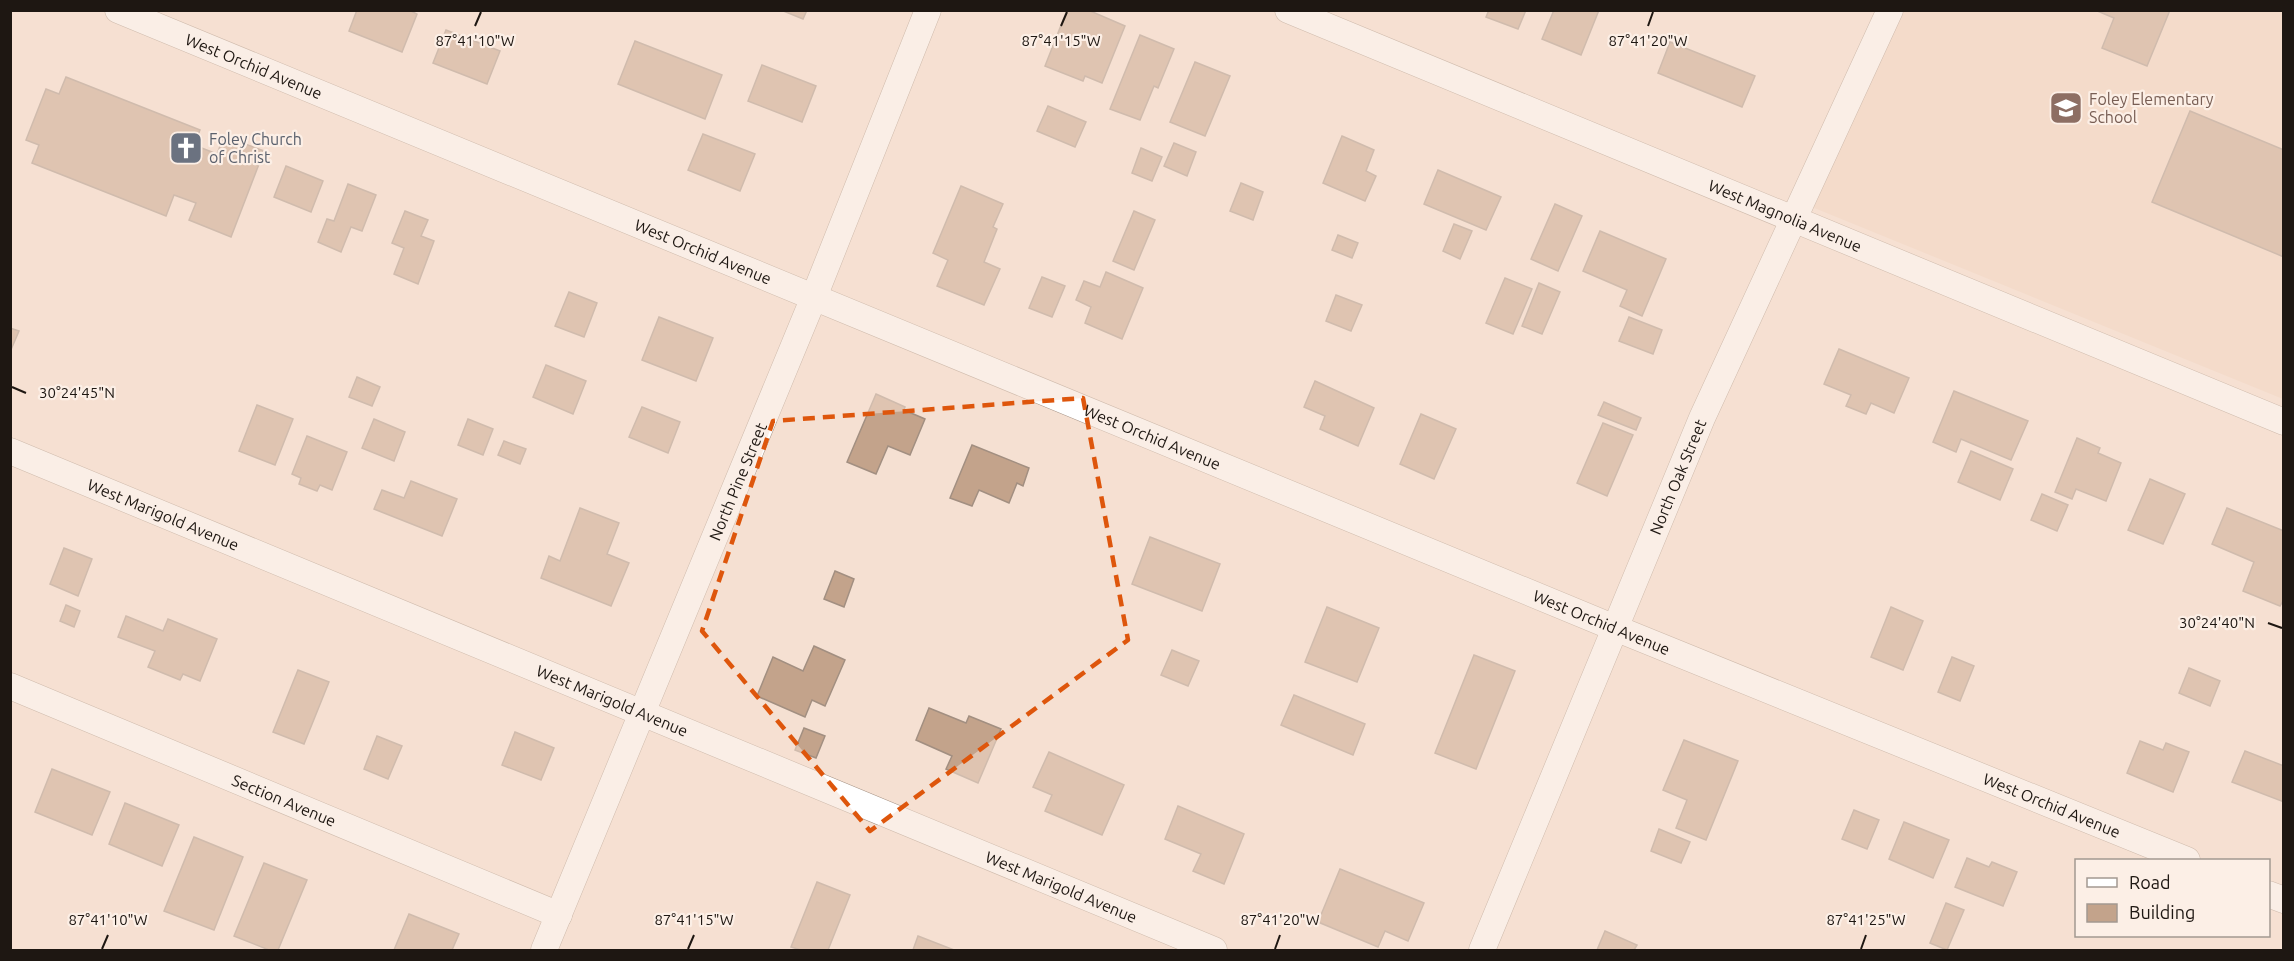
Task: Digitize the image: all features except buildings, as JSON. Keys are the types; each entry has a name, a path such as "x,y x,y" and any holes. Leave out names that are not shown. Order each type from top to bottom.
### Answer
{"street":[{"name":"West Orchid Avenue","path":"118,10 1615,628 2182,859"},
{"name":"North Pine Street","path":"544,951 814,297 928,10"},
{"name":"West Magnolia Avenue","path":"1288,10 2283,422"},
{"name":"North Oak Street","path":"1482,951 1702,417 1890,10"},
{"name":"West Marigold Avenue","path":"10,451 1214,951"},
{"name":"Section Avenue","path":"10,686 559,915"}],"highlighted area":[{"path":"1083,398 1128,640 870,831 702,631 773,421"}],"shaded area":[{"name":"Foley Elementary School","path":"1891,11 2283,11 2283,399 1807,205"}],"place":[{"name":"Foley Elementary School","path":"2066,108"},
{"name":"Foley Church of Christ","path":"186,148"}]}
